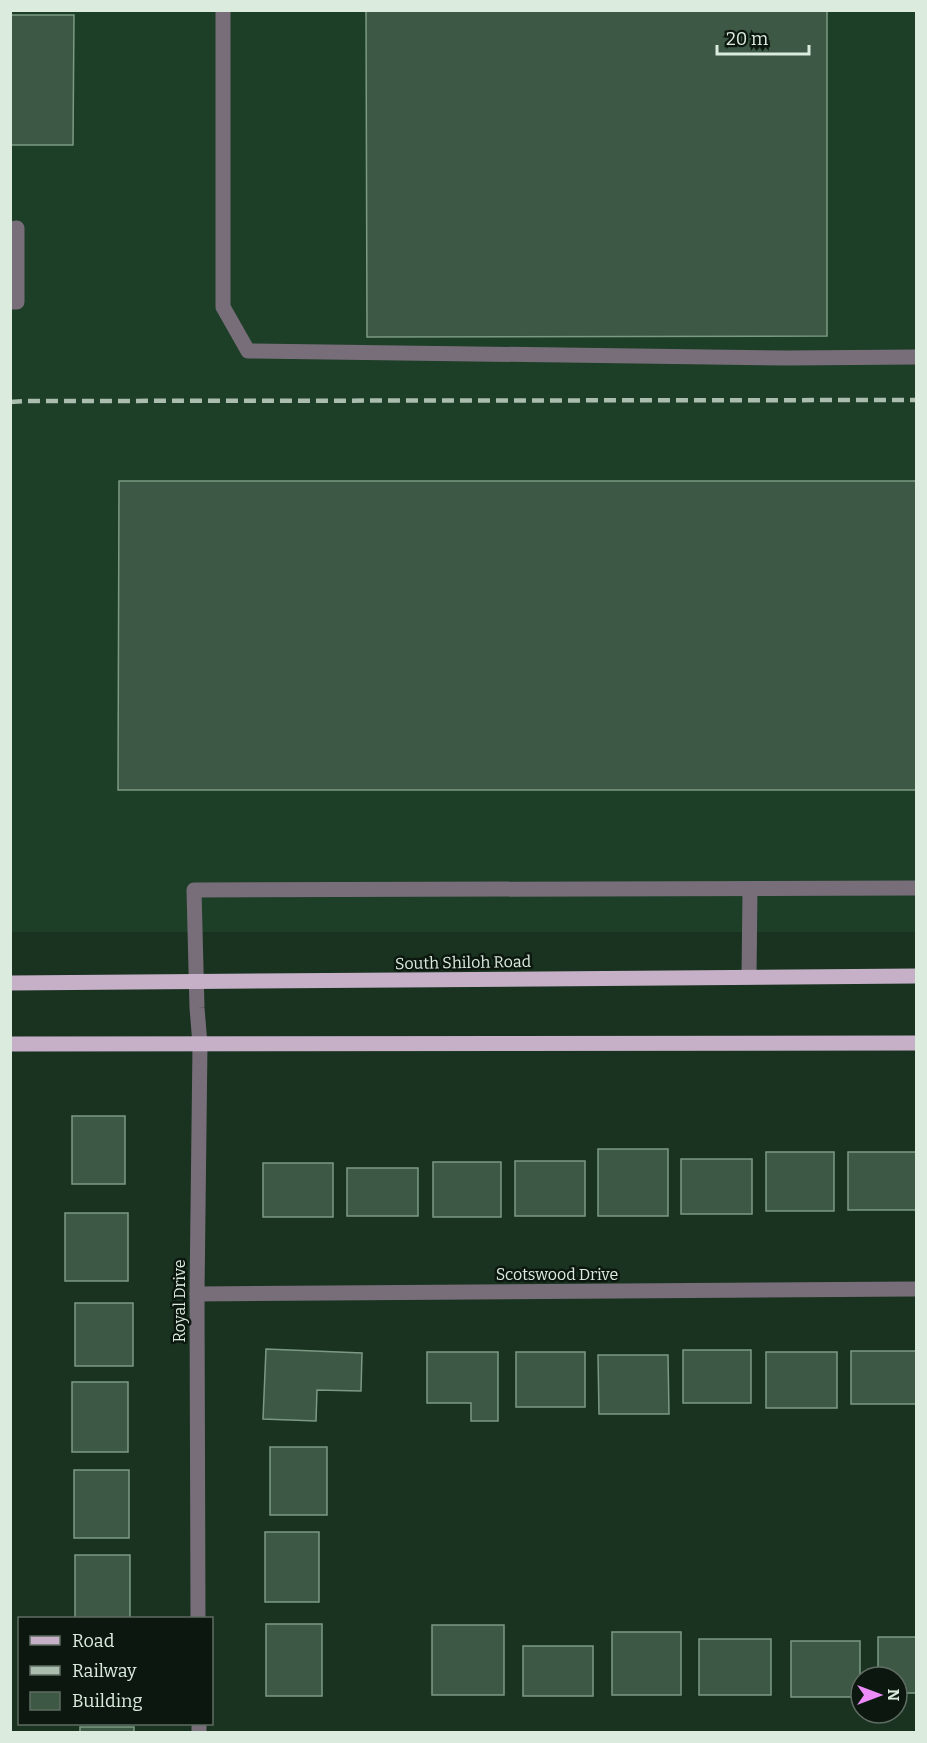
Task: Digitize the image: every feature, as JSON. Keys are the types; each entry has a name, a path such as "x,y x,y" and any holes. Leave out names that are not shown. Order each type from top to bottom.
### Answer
{"main road":[{"name":"South Shiloh Road","path":"10,983 916,976"},
{"path":"10,1044 916,1043"}],"street":[{"path":"223,10 223,308 248,351 788,358 916,357"},
{"path":"10,229 17,228 17,302 10,302"},
{"path":"749,977 750,889 916,888"},
{"name":"Royal Drive","path":"198,1617 197,1294 200,1044 194,890 750,889"},
{"name":"Scotswood Drive","path":"197,1294 916,1289"}],"shaded area":[{"path":"10,11 916,11 916,932 11,932"}],"building":[{"path":"366,10 827,10 827,336 367,337"},
{"path":"10,15 74,15 73,145 10,145"},
{"path":"119,481 916,481 916,790 118,790"},
{"path":"72,1116 125,1116 125,1184 72,1184"},
{"path":"598,1149 668,1149 668,1216 598,1216"},
{"path":"766,1152 834,1152 834,1211 766,1211"},
{"path":"848,1152 916,1152 916,1210 848,1210"},
{"path":"681,1159 752,1159 752,1214 681,1214"},
{"path":"515,1161 585,1161 585,1216 515,1216"},
{"path":"433,1162 501,1162 501,1217 433,1217"},
{"path":"263,1163 333,1163 333,1217 263,1217"},
{"path":"347,1168 418,1168 418,1216 347,1216"},
{"path":"65,1213 128,1213 128,1281 65,1281"},
{"path":"75,1303 133,1303 133,1366 75,1366"},
{"path":"266,1349 362,1353 361,1391 317,1390 316,1421 263,1419"},
{"path":"683,1350 751,1350 751,1403 683,1403"},
{"path":"851,1351 916,1351 916,1404 851,1404"},
{"path":"427,1352 498,1352 498,1421 471,1421 471,1403 427,1403"},
{"path":"516,1352 585,1352 585,1407 516,1407"},
{"path":"766,1352 837,1352 837,1408 766,1408"},
{"path":"598,1355 668,1355 669,1414 599,1414"},
{"path":"72,1382 128,1382 128,1452 72,1452"},
{"path":"270,1447 327,1447 327,1515 270,1515"},
{"path":"74,1470 129,1470 129,1538 74,1538"},
{"path":"265,1532 319,1532 319,1602 265,1602"},
{"path":"75,1555 130,1555 130,1617 75,1617"},
{"path":"266,1624 322,1624 322,1696 266,1696"},
{"path":"432,1625 504,1625 504,1695 432,1695"},
{"path":"612,1632 681,1632 681,1695 612,1695"},
{"path":"878,1637 916,1637 916,1693 909,1693 909,1665 878,1665"},
{"path":"699,1639 771,1639 771,1695 699,1695"},
{"path":"791,1641 860,1641 860,1665 849,1665 849,1697 791,1697"},
{"path":"523,1646 593,1646 593,1696 523,1696"},
{"path":"80,1727 134,1727 134,1732 80,1732"}],"railway":[{"path":"10,402 916,400"}]}
